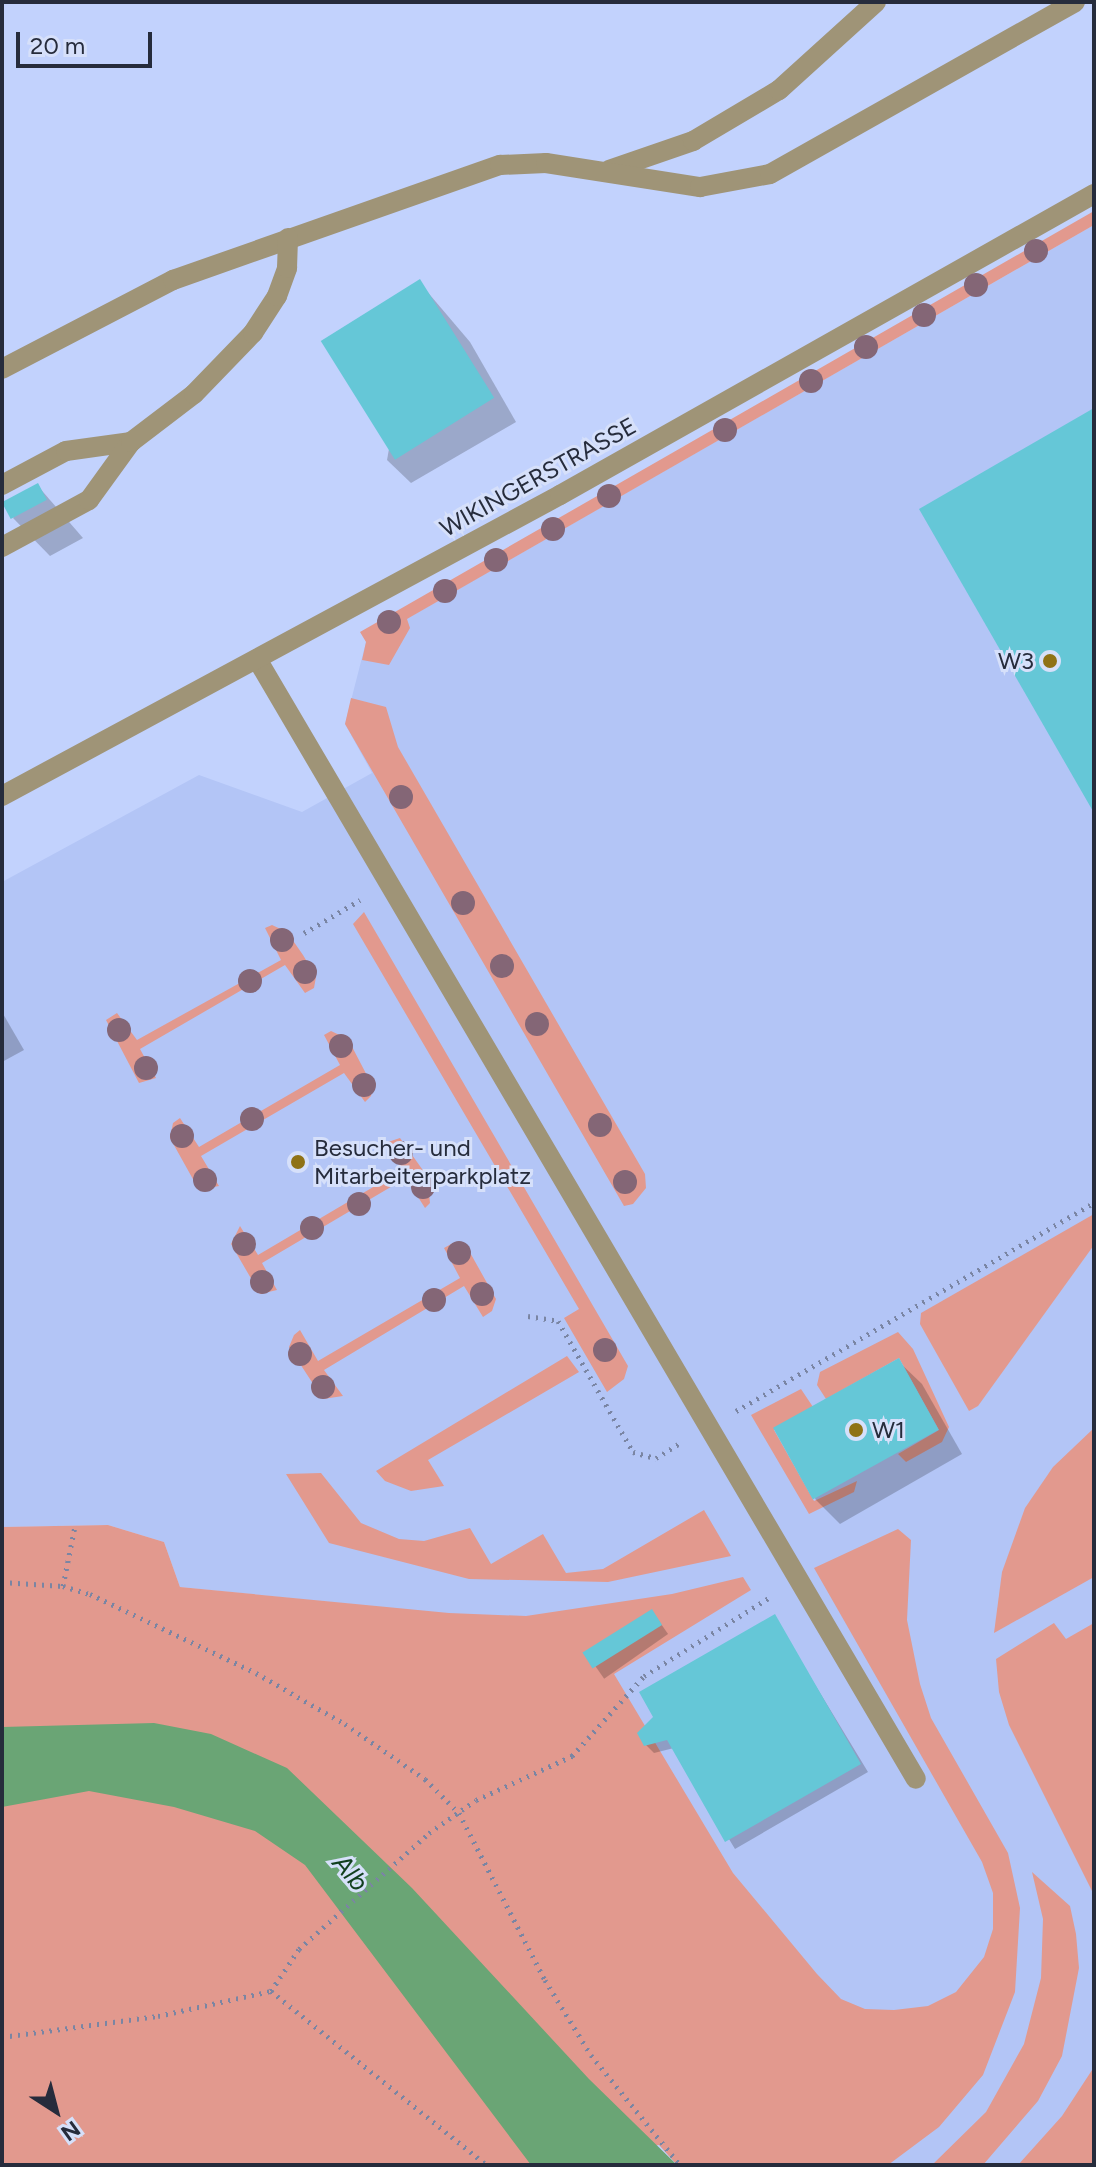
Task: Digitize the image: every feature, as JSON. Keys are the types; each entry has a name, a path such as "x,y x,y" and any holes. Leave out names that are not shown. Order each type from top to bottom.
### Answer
{"street":[{"path":"606,171 693,141 779,90 876,2"},
{"path":"2,369 173,280 500,165 546,163 700,187 770,174 1075,2"},
{"name":"WIKINGERSTRASSE","path":"2,796 560,495 1094,194"},
{"path":"2,547 89,500 131,442 194,394 253,333 277,296 287,268 288,238"},
{"path":"2,485 66,451 131,442"},
{"path":"257,659 916,1779"}],"path":[{"path":"304,933 388,883"},
{"path":"528,1316 558,1321 633,1452 656,1458 1094,1203"},
{"path":"63,1586 75,1526"},
{"path":"2,1582 63,1586 90,1594 288,1690 388,1751 459,1813 545,1980 591,2055 680,2165"},
{"path":"2,2037 158,2016 271,1991 299,1949 429,1833 459,1813 572,1756 595,1736 644,1676 800,1582"},
{"path":"271,1991 487,2165"}],"shaded area":[{"path":"1094,211 1094,225 407,619 410,628 389,665 362,660 366,642 360,632"},
{"path":"1094,225 1094,2165 872,2165 380,1607 180,1587 164,1542 108,1525 2,1527 2,882 199,775 302,812 372,773 345,724 366,642"},
{"path":"351,698 386,707 398,747 645,1174 646,1188 633,1204 624,1206 345,724"},
{"path":"364,912 628,1366 624,1379 607,1392 564,1318 579,1309 353,924"},
{"path":"272,925 287,932 303,955 316,977 314,988 305,993 285,965 140,1049 156,1078 139,1083 106,1020 117,1013 137,1040 281,960 265,928"},
{"path":"331,1031 348,1039 373,1087 371,1096 365,1102 344,1073 201,1156 219,1186 199,1190 170,1138 173,1123 180,1118 199,1147 340,1065 324,1035"},
{"path":"400,1138 427,1176 430,1203 425,1208 406,1178 262,1263 277,1290 260,1294 231,1244 240,1226 258,1255 402,1170 388,1142"},
{"path":"1094,1214 1094,1245 978,1406 969,1411 920,1324 921,1313"},
{"path":"453,1243 468,1249 496,1299 492,1311 483,1317 464,1286 324,1370 343,1396 323,1399 289,1347 294,1335 300,1330 318,1361 460,1278 444,1248"},
{"path":"898,1332 913,1349 949,1427 942,1442 906,1462 898,1454 939,1430 899,1358 826,1399 817,1385 820,1372"},
{"path":"567,1356 579,1372 428,1460 444,1486 411,1491 385,1481 376,1471"},
{"path":"801,1389 813,1407 774,1430 814,1501 857,1481 854,1492 809,1514 751,1415"},
{"path":"1094,1428 1094,1577 994,1633 1002,1572 1025,1508 1053,1467"},
{"path":"321,1473 361,1523 399,1539 424,1541 470,1528 491,1564 543,1534 566,1573 603,1569 704,1510 731,1556 608,1582 469,1579 329,1543 286,1474"},
{"path":"108,1525 164,1542 180,1587 449,1613 526,1616 672,1594 743,1577 751,1590 614,1674 733,1873 817,1974 841,1999 865,2009 894,2010 928,2006 956,1992 984,1957 993,1929 993,1893 982,1862 814,1568 898,1529 911,1540 907,1620 920,1684 931,1718 1008,1853 1020,1908 1015,1992 983,2075 939,2127 888,2165 677,2165 659,2145 531,2165 2,2165 2,1527"},
{"path":"1054,1623 1066,1639 1094,1623 1094,1895 1009,1725 999,1692 996,1659"},
{"path":"1032,1872 1070,1906 1076,1934 1079,1968 1062,2056 1038,2101 983,2165 932,2165 986,2112 1024,2044 1041,1978 1043,1919"},
{"path":"1094,2067 1094,2165 1018,2165 1062,2116"}],"water":[{"name":"Alb","path":"154,1723 211,1734 287,1768 412,1888 589,2079 677,2165 531,2165 305,1865 255,1831 174,1807 89,1791 2,1807 2,1727"}],"building":[{"path":"420,279 494,398 395,460 321,341"},
{"name":"W3","path":"1094,408 1094,813 919,509"},
{"path":"38,483 47,500 11,519 2,502"},
{"name":"W1","path":"899,1358 939,1430 813,1500 773,1428"},
{"path":"652,1609 662,1625 593,1669 582,1652"},
{"path":"775,1614 861,1764 725,1842 667,1740 644,1746 637,1733 653,1717 639,1692"}],"place":[{"name":"W3","path":"1050,661"},
{"name":"Besucher- und Mitarbeiterparkplatz","path":"298,1162"},
{"name":"W1","path":"856,1430"}]}
